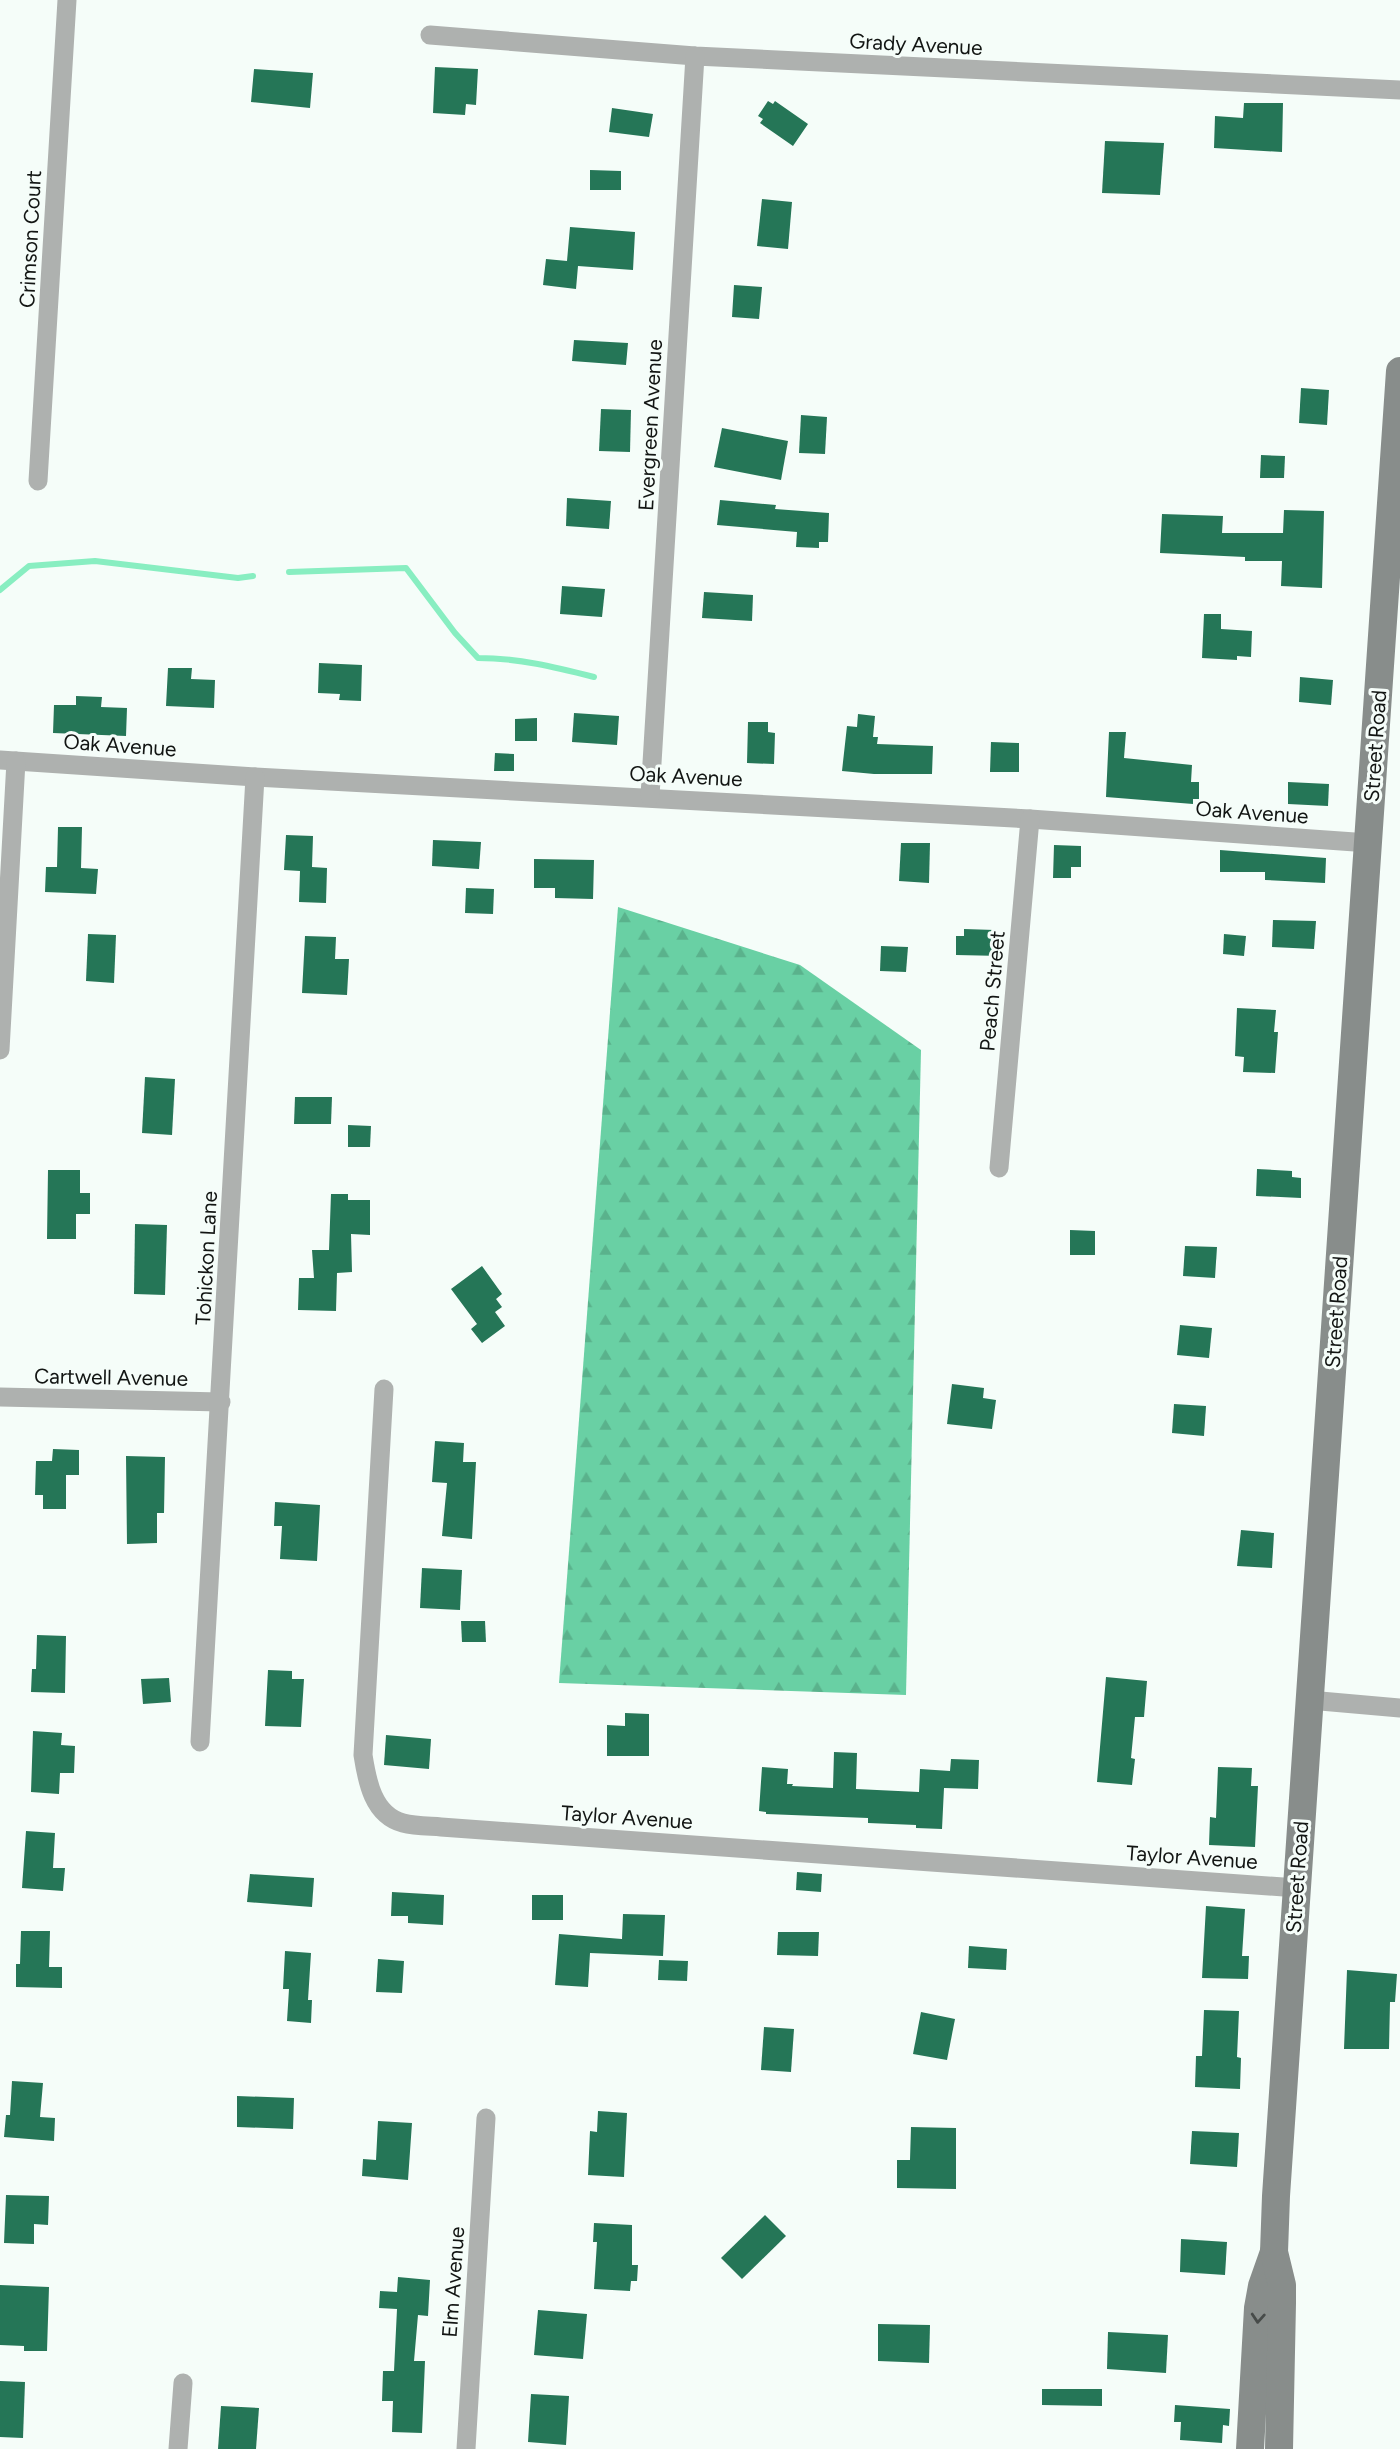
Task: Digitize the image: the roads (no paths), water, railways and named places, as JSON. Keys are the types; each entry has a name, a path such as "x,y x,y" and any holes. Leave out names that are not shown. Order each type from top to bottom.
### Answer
{"main road":[{"name":"Street Road","path":"1279,2449 1282,2294 1274,2252 1368,843 1394,526 1400,371"},
{"name":"Street Road","path":"1250,2449 1258,2308 1262,2286 1274,2252"}],"street":[{"name":"Crimson Court","path":"38,481 67,0"},
{"name":"Grady Avenue","path":"430,35 695,57 1400,90"},
{"name":"Evergreen Avenue","path":"650,796 695,57"},
{"name":"Oak Avenue","path":"8,761 255,777 650,796 1368,843"},
{"path":"0,1050 8,761"},
{"name":"Tohickon Lane","path":"200,1742 255,777"},
{"name":"Peach Street","path":"999,1168 1030,819"},
{"name":"Taylor Avenue","path":"384,1389 363,1755 368,1782 377,1803 388,1816 402,1822 441,1827 1297,1888"},
{"name":"Cartwell Avenue","path":"0,1397 221,1402"},
{"path":"1309,1700 1400,1708"},
{"name":"Elm Avenue","path":"466,2449 486,2118"},
{"path":"178,2449 183,2383"}],"waterway":[{"path":"0,590 29,566 95,561 238,578 253,576"},
{"path":"289,572 406,568 455,633 478,658 522,661 594,677"}]}
